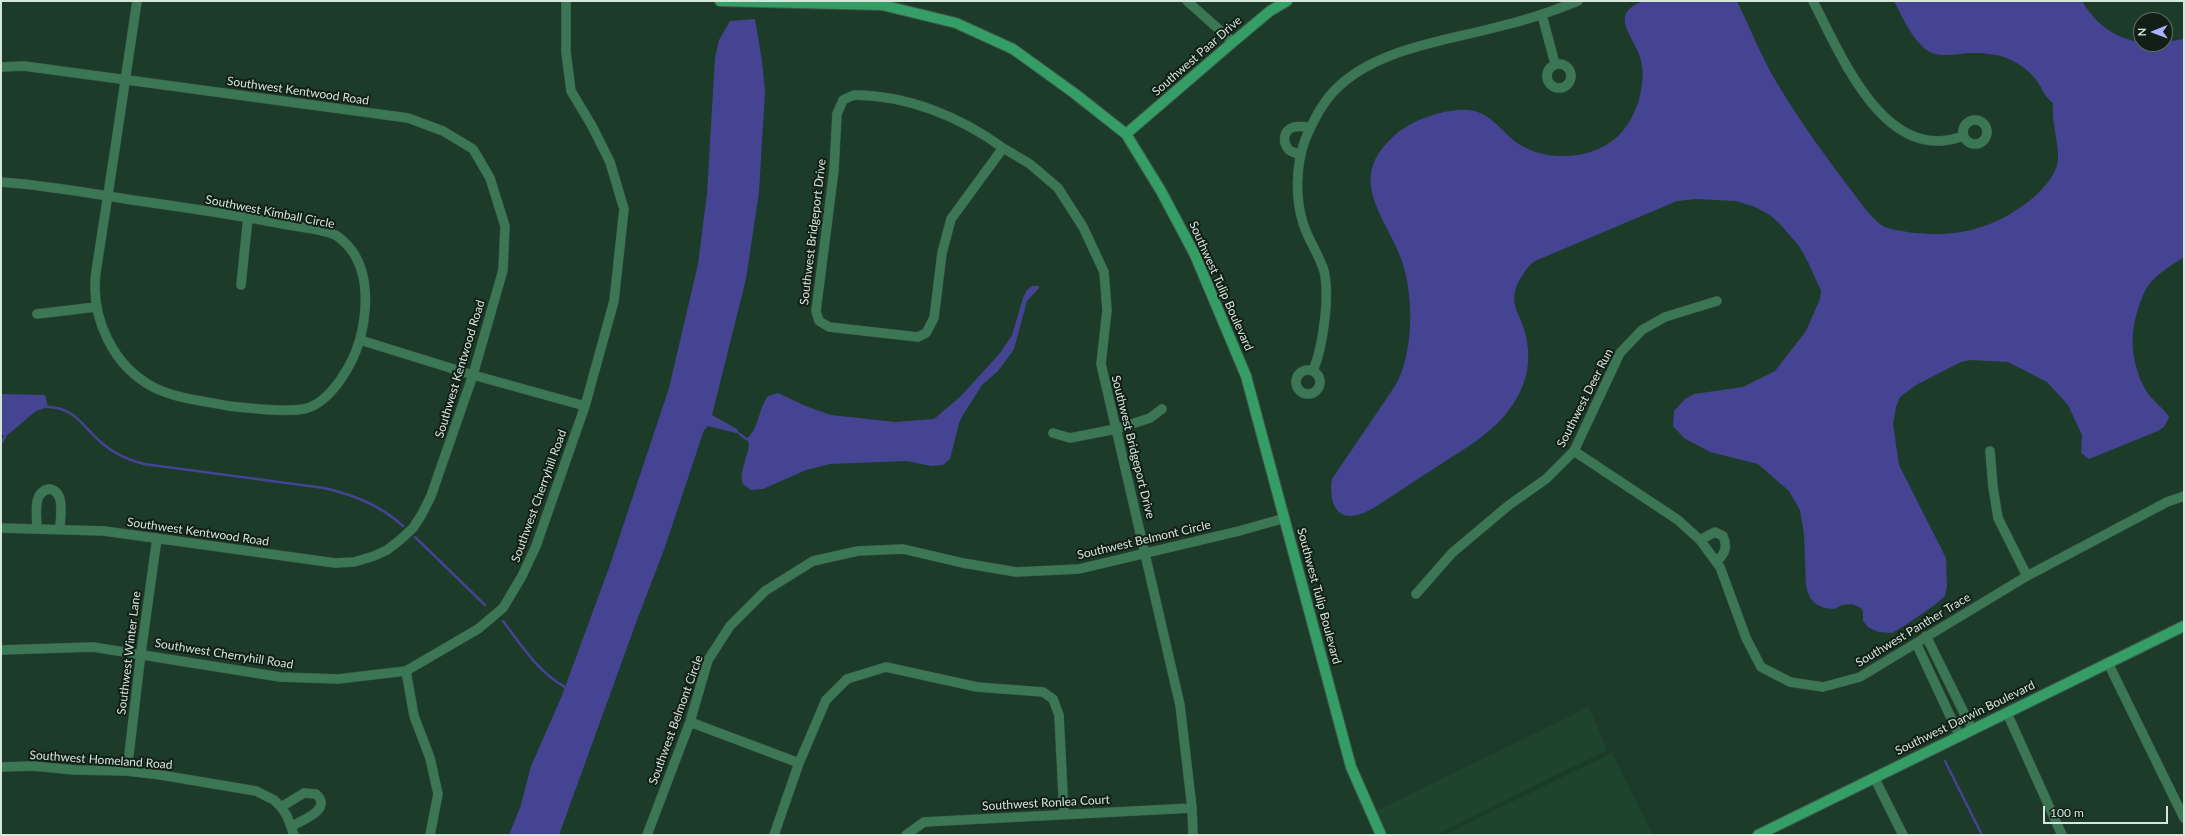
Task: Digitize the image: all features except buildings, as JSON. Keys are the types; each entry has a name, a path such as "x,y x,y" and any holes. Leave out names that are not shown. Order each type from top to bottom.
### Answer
{"street":[{"name":"Southwest Kimball Circle","path":"108,196 248,217 335,235 353,251 366,281 365,312 360,340 349,368 329,394 305,409 250,409 181,398 154,387 131,370 112,347 105,335 96,308 94,284 126,79 136,1"},
{"name":"Southwest Cherryhill Road","path":"1,650 93,647 141,653 280,677 338,680 406,671 460,641 478,629 503,608 522,576 536,546 585,406 614,301 624,209 610,162 592,126 571,91 566,52 566,1"},
{"name":"Southwest Tulip Boulevard","path":"720,1 882,5 956,23 1013,49 1074,93 1126,134 1161,190 1195,255 1246,376 1352,767 1381,835"},
{"path":"1187,1 1233,42"},
{"name":"Southwest Paar Drive","path":"1126,134 1270,11 1287,1"},
{"path":"1313,371 1328,298 1324,270 1303,224 1299,204 1299,163 1310,127 1334,91 1354,75 1392,55 1422,45 1542,15 1578,1"},
{"path":"1813,1 1842,58 1880,114 1894,126 1916,138 1945,142 1963,136"},
{"path":"1542,15 1555,64"},
{"path":"1,67 24,66 126,79"},
{"name":"Southwest Kentwood Road","path":"1,528 104,531 335,563 354,562 387,550 413,528 431,496 473,375 503,270 504,226 490,178 473,150 443,131 408,118 126,79"},
{"name":"Southwest Bridgeport Drive","path":"1003,148 951,219 942,253 934,318 926,333 912,337 829,327 819,320 815,306 828,223 837,114 843,100 850,95 891,98 915,104 964,124 985,135 1030,164 1058,188 1083,227 1104,272 1107,310 1101,364 1146,552 1180,705 1192,808 1192,835"},
{"path":"1301,155 1290,150 1284,142 1284,136 1287,130 1294,127 1310,127"},
{"path":"1,182 26,184 108,196"},
{"path":"241,285 248,217"},
{"name":"Southwest Deer Run","path":"1416,594 1452,553 1509,505 1546,479 1574,451 1620,353 1642,330 1665,317 1717,301"},
{"path":"37,314 96,308"},
{"path":"360,340 473,375 585,406"},
{"path":"1054,433 1070,438 1116,428 1150,418 1162,409"},
{"name":"Southwest Panther Trace","path":"1574,451 1678,520 1700,540 1716,562 1726,583 1746,638 1761,667 1790,682 1824,687 1860,677 2027,576 2167,502 2184,496"},
{"path":"1990,451 1993,487 1998,518 2027,576"},
{"path":"37,528 38,498 41,493 49,489 55,490 60,497 60,529"},
{"name":"Southwest Belmont Circle","path":"647,835 690,722 708,660 730,626 765,591 813,561 858,551 903,549 963,563 1016,572 1079,569 1239,531 1285,518"},
{"path":"1700,540 1715,532 1723,536 1726,546 1725,552 1716,562"},
{"name":"Southwest Winter Lane","path":"127,771 157,538"},
{"name":"Southwest Darwin Boulevard","path":"1758,835 1959,735 2184,626"},
{"path":"1926,636 1972,729"},
{"path":"1916,643 1959,735"},
{"path":"2108,663 2184,818"},
{"path":"774,835 799,763 826,700 848,678 886,667 977,687 1043,692 1053,699 1059,715 1064,814"},
{"path":"406,671 414,716 430,758 438,794 430,835"},
{"path":"1935,681 1945,676"},
{"path":"2007,713 2062,835"},
{"path":"690,722 799,763"},
{"name":"Southwest Homeland Road","path":"1,767 33,766 75,770 127,771 161,774 256,791 274,800 281,807 293,831"},
{"path":"1874,777 1903,835"},
{"path":"281,807 304,793 316,794 321,800 322,804 317,811 293,831"},
{"name":"Southwest Ronlea Court","path":"906,835 924,822 1192,808"}],"shaded area":[{"path":"1643,1 1737,1 1768,67 1788,101 1823,152 1874,219 1883,226 1892,229 1928,234 1957,233 1987,225 2008,215 2041,191 2055,171 2058,160 2053,118 2053,103 2027,70 2007,58 1981,53 1940,55 1927,50 1913,35 1894,1 2082,1 2098,22 2108,30 2133,40 2133,52 2173,52 2173,41 2184,39 2184,257 2160,274 2147,288 2136,314 2133,336 2134,357 2140,378 2145,389 2169,417 2164,427 2158,431 2089,459 2081,453 2082,435 2068,405 2047,382 2008,362 1971,360 1961,362 1916,385 1900,397 1896,407 1893,424 1899,465 1946,558 1947,586 1945,596 1936,604 1892,633 1878,632 1868,627 1863,621 1863,611 1861,608 1852,604 1842,605 1834,609 1824,608 1816,604 1810,598 1806,586 1804,534 1800,510 1789,491 1758,464 1710,452 1684,438 1673,426 1674,411 1685,399 1694,394 1743,387 1775,371 1806,331 1820,299 1821,291 1799,246 1770,215 1755,207 1736,201 1696,199 1677,201 1535,261 1528,267 1522,276 1514,295 1514,302 1526,336 1528,364 1520,392 1505,415 1486,434 1475,442 1377,506 1360,514 1349,516 1338,511 1334,506 1331,493 1332,479 1395,386 1406,358 1409,342 1410,308 1406,275 1396,246 1375,203 1371,188 1371,174 1376,159 1386,144 1395,135 1412,123 1439,113 1458,110 1474,111 1488,117 1522,146 1545,154 1571,156 1584,154 1607,144 1617,137 1630,120 1642,89 1643,78 1640,57 1625,21 1626,13 1635,5"},
{"path":"755,19 765,91 759,192 746,279 712,415 737,429 740,434 708,426 704,430 665,547 559,835 509,835 521,805 531,766 561,698 610,565 669,388 698,264 707,194 715,58 719,40 730,21"},
{"path":"1032,286 1039,286 1039,288 1027,301 1014,349 998,371 982,385 963,415 959,423 950,459 943,465 931,466 907,461 830,464 806,470 763,489 751,490 743,484 743,469 749,448 749,443 746,439 754,430 762,407 768,396 778,393 808,407 831,415 895,422 934,419 961,396 1001,352 1012,335 1023,298 1027,290"},
{"path":"1,394 45,395 48,407 36,411 5,437 1,433"},
{"path":"1589,707 1607,750 1435,835 1386,835 1376,811"},
{"path":"1612,753 1653,835 1445,835"}],"waterway":[{"path":"48,407 58,408 73,415 108,448 122,457 133,461 144,464 324,488 346,494 366,502 385,512 403,526"},
{"path":"740,434 746,439"},
{"path":"1,443 5,437"},
{"path":"415,537 485,605"},
{"path":"503,621 538,666 546,674 565,687"},
{"path":"1945,761 1982,835"}]}
